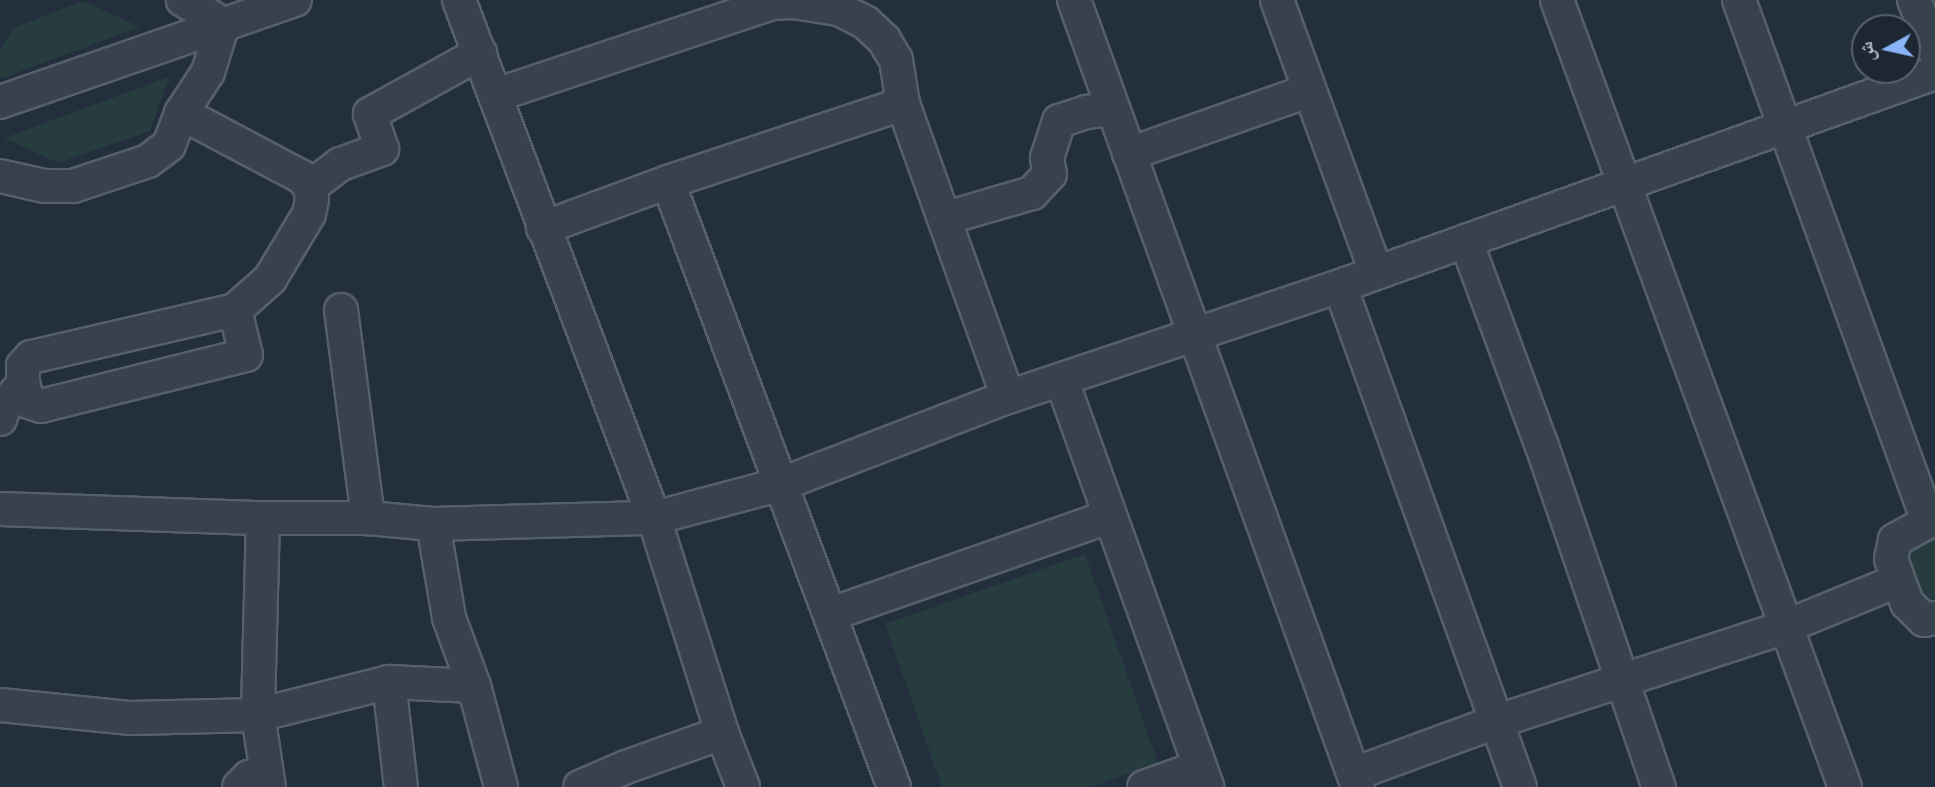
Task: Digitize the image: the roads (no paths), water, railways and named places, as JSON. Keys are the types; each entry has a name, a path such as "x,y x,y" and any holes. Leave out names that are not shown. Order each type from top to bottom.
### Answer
{"street":[{"path":"183,0 223,24"},
{"path":"0,102 295,0"},
{"path":"459,0 653,519 722,733 743,787"},
{"path":"1074,0 1356,781 1498,721 1785,627 1897,581"},
{"path":"1277,0 1376,272"},
{"path":"1557,0 1845,787"},
{"path":"1739,0 1931,520 1895,540 1891,559 1897,581 1916,614 1924,620 1935,618"},
{"path":"1914,0 1935,52"},
{"path":"496,95 772,4 793,2 839,9 866,23 884,40 896,60 903,104 946,218 1007,397"},
{"path":"0,176 44,186 73,186 148,161 169,145 181,113 208,72 223,24"},
{"path":"310,187 341,164 382,149 370,114 480,52"},
{"path":"0,509 263,518 368,518 433,523 653,519 782,484 1007,397 1062,381 1340,286 1935,74"},
{"path":"1129,154 1308,91"},
{"path":"543,228 668,182 903,104"},
{"path":"946,218 1032,193 1050,174 1047,158 1059,121 1086,112 1112,109"},
{"path":"181,113 290,169 310,187 312,199 309,214 270,279 235,310 31,357 24,362 23,384 29,402 41,406 246,355 235,310"},
{"path":"668,182 894,787"},
{"path":"1466,240 1542,446 1620,681 1659,787"},
{"path":"1340,286 1520,787"},
{"path":"341,310 368,518"},
{"path":"1062,381 1108,517 1203,777 1144,787"},
{"path":"0,419 5,405 23,384"},
{"path":"831,614 1108,517"},
{"path":"258,783 263,518"},
{"path":"433,523 449,618 474,686 501,787"},
{"path":"389,682 401,787"},
{"path":"0,705 131,719 258,715 389,682 474,686"},
{"path":"580,787 626,766 722,733"}]}
